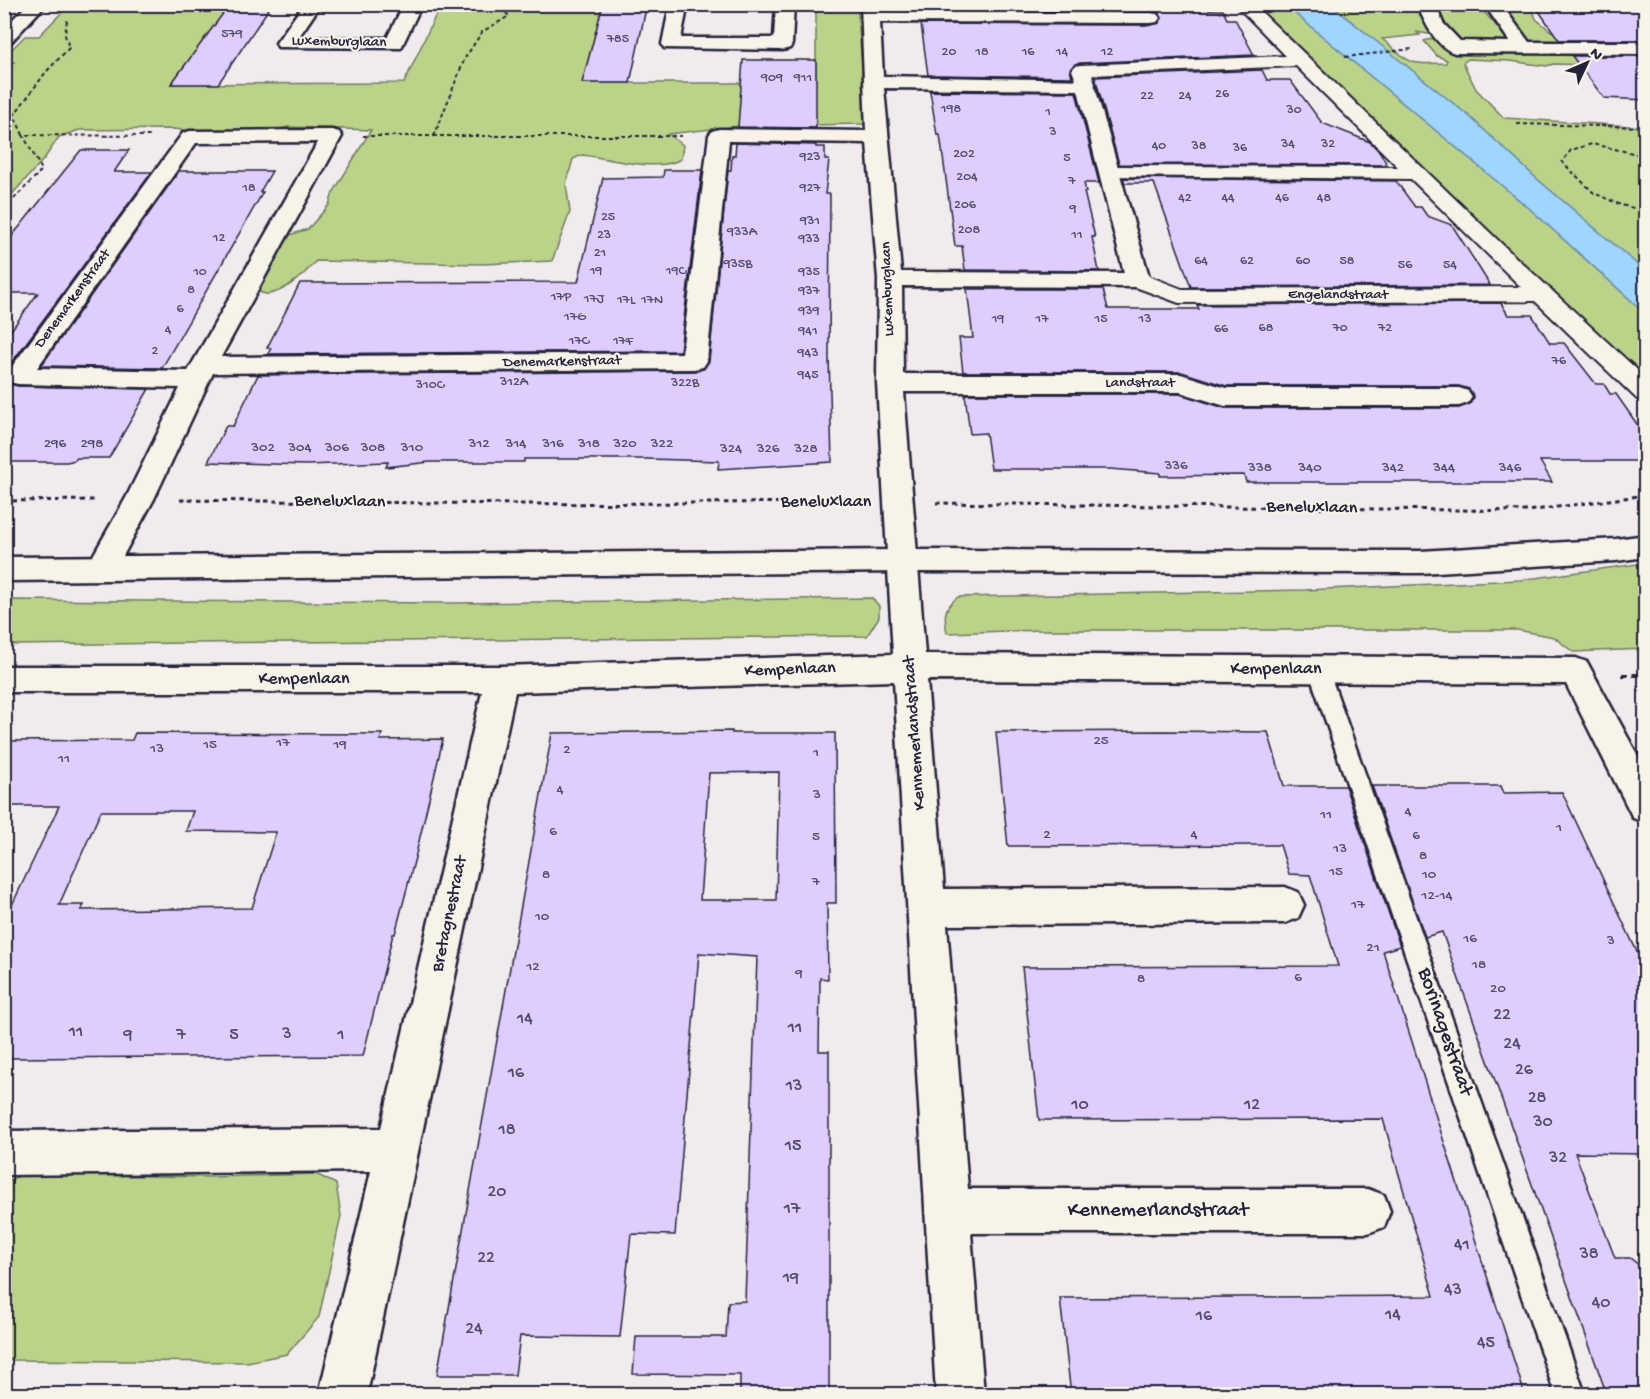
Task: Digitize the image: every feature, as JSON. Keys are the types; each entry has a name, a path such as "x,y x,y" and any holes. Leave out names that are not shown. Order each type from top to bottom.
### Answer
{"street":[{"path":"4,39 38,4"},
{"name":"Luxemburglaan","path":"313,4 285,43 394,44 413,4"},
{"path":"679,4 671,44 783,44 785,4"},
{"path":"1243,4 1415,173 1646,393"},
{"path":"1426,4 1435,25 1455,46 1646,48"},
{"path":"1492,4 1524,48"},
{"name":"Luxemburglaan","path":"902,561 890,383 890,279 877,137 870,11 1151,18"},
{"path":"1138,280 1081,70 1299,60"},
{"path":"873,82 1086,84"},
{"path":"101,568 140,499 200,373 332,135 190,137"},
{"path":"719,135 877,137"},
{"name":"Denemarkenstraat","path":"190,137 18,376 694,361 719,135"},
{"path":"1109,172 1415,173"},
{"name":"Engelandstraat","path":"890,279 1138,280 1179,296 1542,294"},
{"name":"Landstraat","path":"890,383 1181,383 1225,397 1459,397"},
{"path":"4,569 902,561 1421,562 1616,550 1646,546"},
{"name":"Kennemerlandstraat","path":"902,561 912,667 960,1395"},
{"name":"Kempenlaan","path":"4,679 501,679 912,667 1576,671 1646,807"},
{"name":"Bretagnestraat","path":"343,1395 501,679"},
{"path":"926,906 1285,905"},
{"path":"4,1153 398,1149"},
{"name":"Kennemerlandstraat","path":"947,1211 1368,1211"}],"lane":[{"name":"Borinagestraat","path":"1318,669 1570,1395"}],"path":[{"path":"434,136 465,58 482,32 509,16 497,4"},
{"path":"4,209 42,170 14,115 46,72 69,48 65,35 68,15"},
{"path":"1336,58 1398,50"},
{"path":"1516,124 1646,127"},
{"path":"23,135 190,137"},
{"path":"332,135 719,135"},
{"path":"1646,156 1592,144 1571,150 1563,162 1594,193 1621,205 1646,211"},
{"name":"Beneluxlaan","path":"4,501 140,499 523,504 898,502 1528,511 1646,495"}],"green space":[{"path":"441,4 603,5 582,83 816,83 816,5 857,5 867,124 738,126 668,134 683,145 681,159 659,165 582,155 573,159 566,184 570,212 552,261 482,264 316,261 288,286 268,294 253,290 276,249 290,235 308,229 329,205 333,193 371,130 288,127 272,131 235,130 206,133 174,129 79,130 59,137 44,159 5,202 5,72 14,62 5,61 5,56 25,36 39,36 69,5 230,5 171,84 404,83"},
{"path":"1254,5 1285,5 1530,209 1645,313 1645,385 1420,170"},
{"path":"1331,5 1478,5 1507,38 1530,43 1512,21 1503,5 1526,5 1533,10 1536,19 1551,31 1564,36 1600,41 1628,53 1645,49 1645,93 1589,65 1554,64 1546,66 1468,59 1463,63 1476,89 1504,118 1645,127 1645,271 1536,178 1469,116","holes":["1416,32 1434,35 1435,38 1424,41 1437,56 1447,60 1446,63 1410,61 1382,39 1420,35"]},
{"path":"1645,563 1645,649 1573,652 1554,637 1517,630 1044,630 947,633 945,622 947,609 958,597 1305,590 1520,580"},
{"path":"872,598 879,606 879,617 867,636 5,645 5,600 451,603"},
{"path":"24,1174 213,1177 316,1174 336,1184 341,1216 319,1317 287,1354 247,1362 5,1360 5,1182"}],"water":[{"path":"1285,5 1331,5 1469,116 1536,178 1645,271 1645,313 1530,209"}],"building":[{"path":"230,4 272,4 218,84 171,84"},
{"path":"603,4 647,4 630,83 582,83"},
{"path":"920,4 1206,4 1209,10 1223,10 1227,19 1235,19 1254,55 1081,63 1075,64 1070,69 1072,77 928,75 921,24 1151,25 1159,23 1162,18 1159,13 1151,11 920,10"},
{"path":"1534,4 1646,4 1646,40 1559,40"},
{"path":"1572,56 1646,56 1646,100 1604,98"},
{"path":"743,60 816,60 816,128 738,127"},
{"path":"1262,70 1267,80 1290,80 1322,123 1370,142 1380,152 1387,165 1119,164 1095,77"},
{"path":"930,91 1076,92 1099,183 1084,183 1099,271 965,270 962,246 955,246 940,135 937,135"},
{"path":"736,143 816,145 816,147 825,147 825,160 829,160 825,194 830,194 829,357 832,462 718,469 719,461 647,459 524,459 524,462 430,462 386,467 388,462 306,465 208,462 226,426 233,426 258,375 694,371 703,369 709,361 728,170 731,170"},
{"path":"81,150 129,150 114,172 152,172 4,373 4,340 38,293 4,293 4,246"},
{"path":"664,170 702,170 680,351 268,354 271,348 267,348 300,283 578,282 603,178 663,177"},
{"path":"179,171 272,171 260,192 263,192 162,368 41,366"},
{"path":"1123,178 1396,181 1415,207 1421,207 1427,216 1452,225 1490,285 1191,287 1154,183 1125,183"},
{"path":"967,289 1103,289 1108,309 1199,309 1197,305 1501,303 1508,315 1532,315 1550,343 1564,343 1596,384 1604,384 1610,394 1616,394 1646,437 1646,461 1540,461 1552,482 1246,482 1244,475 1160,476 1160,473 1110,469 991,469 986,433 970,434 965,394 1180,394 1225,408 1459,408 1470,404 1474,396 1469,389 1459,386 1226,386 1181,372 963,372 959,338 973,338"},
{"path":"4,379 9,384 18,386 149,389 109,458 77,458 67,462 4,462"},
{"path":"732,731 732,733 835,733 836,903 827,903 828,979 820,978 819,1051 829,1051 829,1395 740,1395 740,1375 633,1374 636,1337 726,1337 728,1302 745,1301 757,957 699,953 675,1235 631,1234 620,1337 520,1336 515,1375 437,1375 552,733","holes":["779,772 776,900 700,900 709,773"]},
{"path":"996,732 1268,732 1284,786 1345,786 1400,946 1383,951 1525,1395 1071,1395 1060,1298 1434,1296 1383,1119 1039,1120 1022,967 1338,966 1310,875 1289,874 1280,845 1008,846"},
{"path":"135,733 382,734 380,740 443,739 416,854 395,934 393,934 363,1056 4,1058 4,905 12,905 59,806 4,806 4,741 132,740","holes":["101,811 193,811 186,831 276,832 252,908 81,910 84,905 59,905"]},
{"path":"1372,786 1501,786 1504,793 1562,792 1646,971 1646,1154 1575,1153 1615,1258 1630,1258 1640,1266 1646,1283 1646,1395 1607,1395 1442,932 1425,937"}]}
